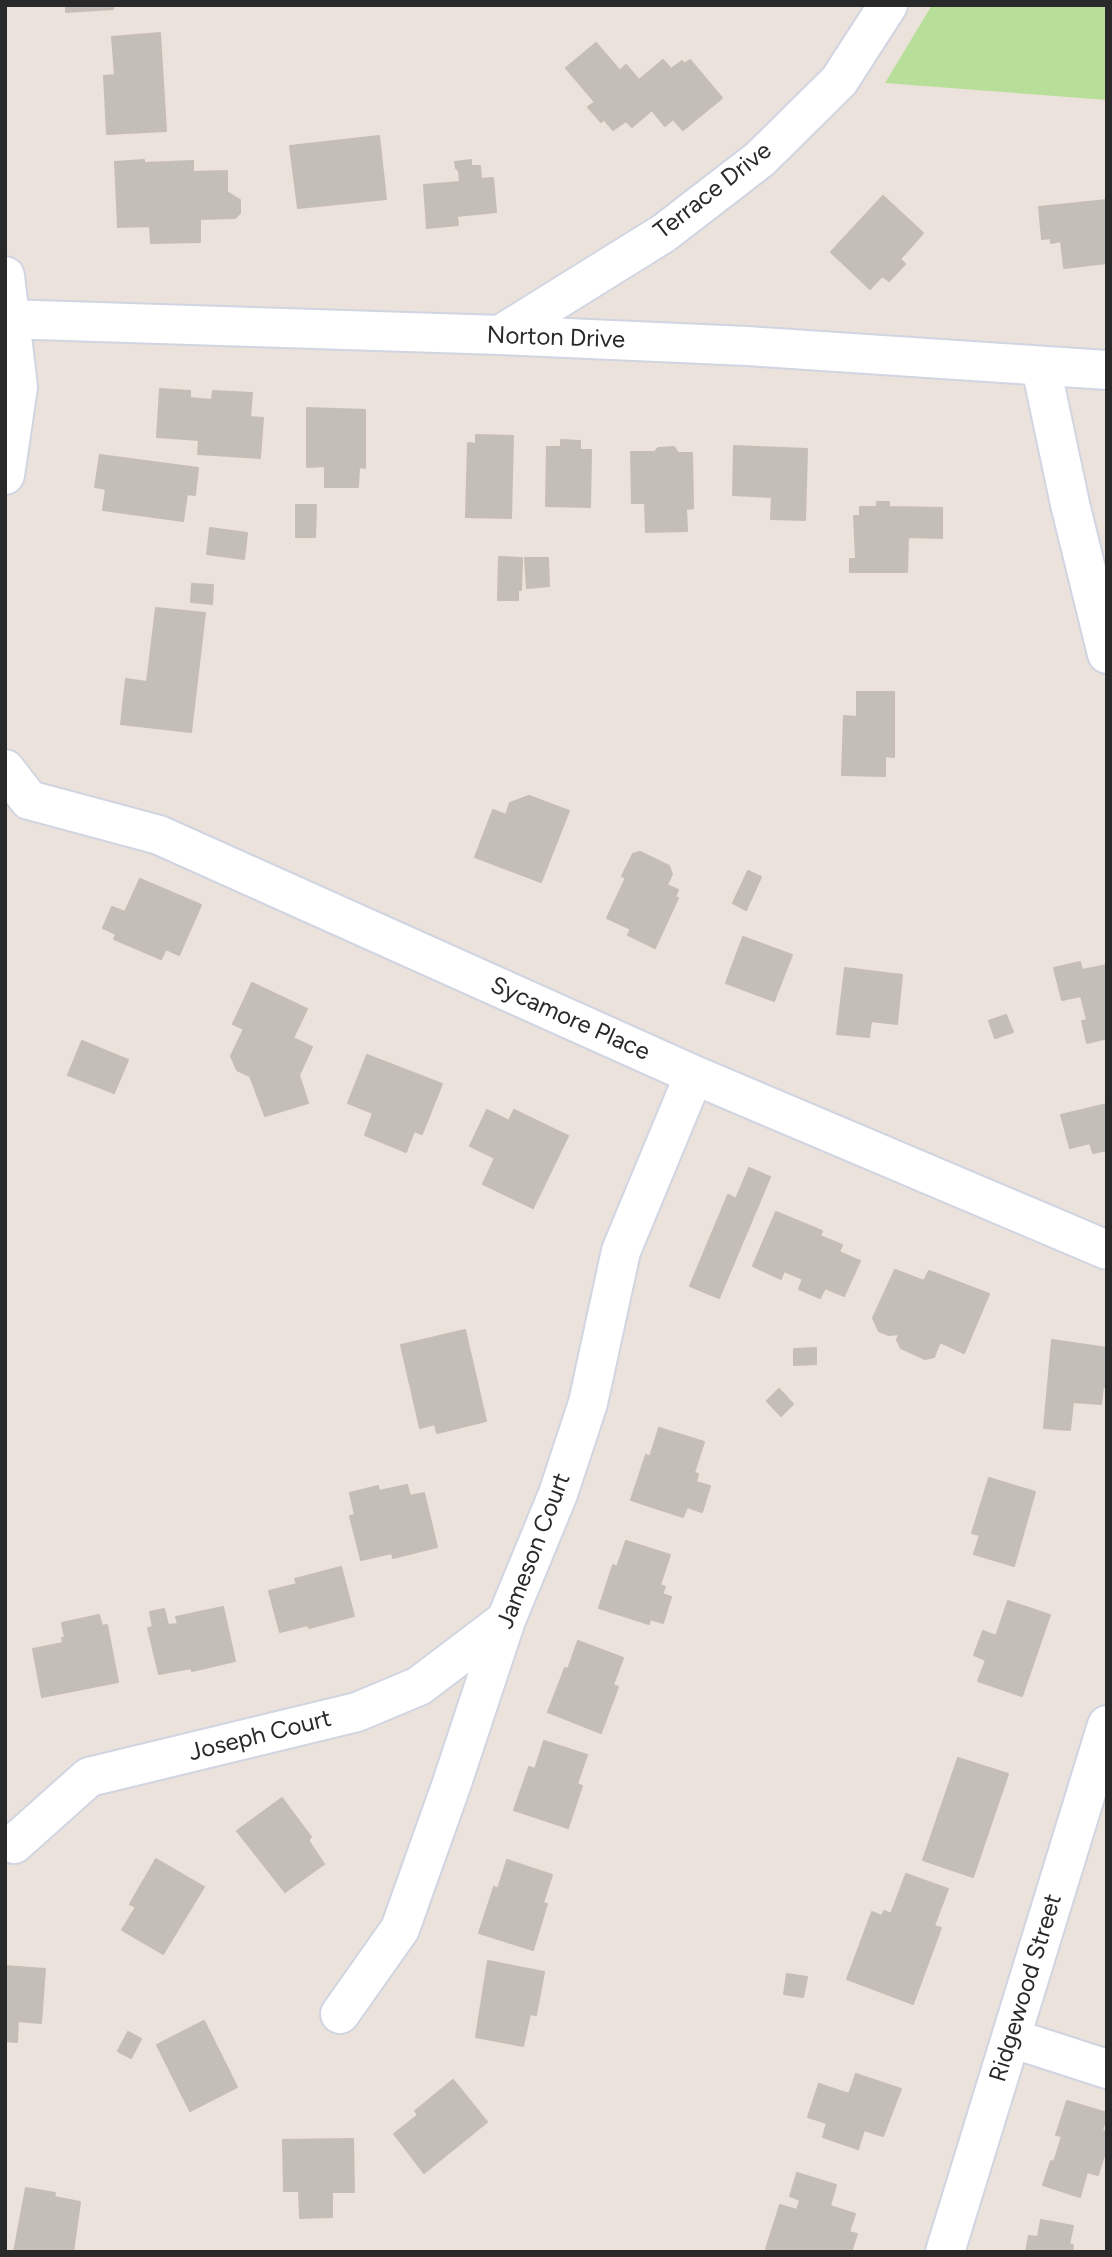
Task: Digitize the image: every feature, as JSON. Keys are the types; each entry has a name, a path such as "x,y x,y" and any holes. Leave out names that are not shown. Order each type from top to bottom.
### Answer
{"street":[{"name":"Terrace Drive","path":"500,335 664,233 760,159 839,81 888,5"},
{"path":"5,276 18,387 5,475"},
{"name":"Norton Drive","path":"8,319 747,346 1041,368 1107,370"},
{"path":"1041,368 1070,504 1107,654"},
{"name":"Sycamore Place","path":"5,769 17,807 159,835 694,1074 1107,1250"},
{"name":"Jameson Court","path":"340,2014 400,1929 453,1783 506,1620 558,1494 588,1403 621,1251 694,1074"},
{"name":"Joseph Court","path":"14,1844 89,1777 357,1712 419,1686 506,1620"},
{"name":"Ridgewood Street","path":"945,2252 1107,1725"},
{"path":"1011,2038 1107,2069"}],"green space":[{"path":"932,5 1107,5 1107,100 885,83"}],"building":[{"path":"66,5 113,5 113,9 66,12"},
{"path":"160,33 166,131 107,134 104,76 115,75 112,37"},
{"path":"596,43 620,71 626,65 639,80 663,60 671,69 682,61 684,64 690,60 722,98 683,130 673,119 665,126 652,110 632,127 626,121 613,130 604,119 601,122 588,107 595,102 566,68"},
{"path":"379,136 386,199 298,208 290,146"},
{"path":"144,160 144,163 193,161 193,172 227,171 227,192 240,200 240,213 235,218 200,219 200,242 151,243 150,226 118,227 115,162"},
{"path":"471,160 471,166 480,166 481,179 493,178 496,212 457,216 458,225 427,228 424,185 460,182 455,162"},
{"path":"883,196 923,233 900,259 905,264 889,281 882,276 870,289 831,252"},
{"path":"1107,200 1107,263 1064,268 1061,241 1051,243 1051,238 1042,239 1039,207"},
{"path":"160,389 190,391 190,398 212,400 213,391 252,393 250,417 263,418 260,458 198,454 199,440 157,437"},
{"path":"307,408 365,410 365,468 359,467 358,487 325,487 325,466 307,467"},
{"path":"476,435 513,436 511,518 466,517 468,443 476,444"},
{"path":"561,440 580,441 580,450 591,450 590,507 546,506 547,447 561,447"},
{"path":"734,446 807,449 805,520 771,519 772,497 733,495"},
{"path":"674,447 678,453 692,453 693,508 686,509 687,531 646,532 645,503 632,503 631,452 655,452 658,448"},
{"path":"100,455 198,468 195,495 187,494 183,521 103,510 106,489 95,487"},
{"path":"877,502 889,502 889,507 942,508 942,538 908,537 907,572 850,572 850,559 856,559 854,516 860,516 860,507 877,507"},
{"path":"296,505 316,505 315,537 296,537"},
{"path":"210,528 247,533 244,559 207,554"},
{"path":"499,557 522,558 518,600 498,600"},
{"path":"525,558 548,558 549,586 527,588"},
{"path":"192,584 213,585 212,604 191,602"},
{"path":"156,608 205,613 191,732 121,724 126,679 147,682"},
{"path":"857,692 894,692 894,757 885,756 885,776 842,775 844,716 857,717"},
{"path":"529,796 569,811 541,882 475,857 493,810 506,815 510,803"},
{"path":"640,852 669,866 672,874 667,885 678,890 675,897 678,898 655,948 628,935 631,929 607,918 626,878 622,876 633,854"},
{"path":"748,871 761,877 746,910 733,903"},
{"path":"140,879 201,905 179,955 166,949 161,959 114,939 116,934 103,928 112,907 125,912"},
{"path":"743,937 792,955 774,1001 726,983"},
{"path":"1080,962 1082,970 1107,965 1107,1038 1087,1043 1082,1021 1087,1020 1081,996 1062,1000 1054,968"},
{"path":"845,968 902,975 897,1024 871,1021 869,1037 837,1034"},
{"path":"252,983 307,1009 293,1038 312,1047 299,1075 308,1103 265,1116 250,1076 237,1070 231,1056 244,1029 233,1024"},
{"path":"1006,1015 1013,1032 995,1038 989,1021"},
{"path":"82,1041 128,1060 114,1093 68,1075"},
{"path":"367,1055 442,1084 422,1134 414,1131 406,1152 365,1135 373,1113 348,1103"},
{"path":"1107,1104 1107,1150 1093,1153 1090,1143 1070,1148 1061,1115"},
{"path":"487,1110 509,1121 514,1110 568,1136 533,1208 483,1184 495,1158 470,1146"},
{"path":"749,1168 770,1177 719,1298 690,1286 728,1195 736,1199"},
{"path":"776,1212 822,1231 820,1236 842,1245 839,1252 860,1261 844,1296 825,1288 820,1298 799,1289 803,1279 784,1271 781,1279 753,1266"},
{"path":"895,1270 924,1281 929,1271 989,1294 964,1353 940,1342 934,1357 925,1359 901,1348 897,1340 899,1334 889,1335 879,1331 873,1318"},
{"path":"465,1330 486,1421 437,1433 435,1424 420,1428 401,1345"},
{"path":"1052,1340 1107,1348 1107,1387 1103,1387 1101,1404 1073,1402 1070,1430 1044,1428"},
{"path":"816,1348 816,1364 794,1365 794,1349"},
{"path":"779,1389 793,1404 781,1416 767,1401"},
{"path":"659,1428 704,1442 694,1473 698,1474 696,1482 710,1486 702,1512 687,1507 683,1517 631,1500 646,1455 650,1457"},
{"path":"989,1478 1035,1492 1014,1566 974,1554 980,1535 972,1533"},
{"path":"407,1485 410,1496 424,1493 437,1547 393,1558 392,1553 361,1560 350,1516 355,1515 350,1493 378,1486 379,1491"},
{"path":"626,1541 670,1555 660,1585 665,1587 662,1594 671,1597 663,1623 650,1619 649,1624 599,1608 613,1565 617,1567"},
{"path":"341,1567 354,1616 309,1628 308,1625 280,1632 269,1591 297,1584 295,1579"},
{"path":"1008,1601 1050,1615 1022,1696 978,1681 986,1660 974,1655 983,1631 996,1636"},
{"path":"223,1607 235,1661 192,1671 191,1668 159,1674 148,1628 153,1627 150,1612 164,1609 168,1625 178,1624 176,1617"},
{"path":"99,1615 102,1626 107,1625 118,1682 42,1697 33,1649 63,1643 62,1638 65,1638 62,1623"},
{"path":"578,1641 623,1658 613,1685 618,1687 601,1733 548,1712"},
{"path":"544,1741 587,1755 577,1784 582,1786 568,1828 514,1810 529,1767 535,1769"},
{"path":"958,1758 1008,1774 973,1877 923,1860"},
{"path":"282,1798 311,1837 308,1840 324,1864 285,1892 237,1831"},
{"path":"156,1859 204,1887 163,1954 122,1930 136,1907 130,1904"},
{"path":"507,1860 552,1875 543,1903 547,1904 533,1950 479,1933 494,1887 498,1889"},
{"path":"906,1874 948,1889 934,1926 941,1928 913,2004 847,1979 872,1912 882,1916 884,1911 891,1914"},
{"path":"488,1961 544,1972 536,2015 530,2014 523,2046 476,2037"},
{"path":"5,1966 45,1969 41,2023 18,2021 17,2042 5,2041"},
{"path":"787,1974 807,1977 803,1997 784,1994"},
{"path":"204,2021 237,2087 190,2111 157,2045"},
{"path":"128,2032 141,2039 131,2058 118,2051"},
{"path":"856,2074 901,2089 883,2136 864,2130 858,2149 823,2137 827,2123 808,2117 819,2084 849,2094"},
{"path":"453,2080 487,2122 424,2173 394,2134 418,2115 415,2111"},
{"path":"1067,2101 1107,2113 1102,2131 1107,2132 1107,2146 1098,2175 1087,2172 1080,2197 1043,2185 1062,2136 1056,2135"},
{"path":"353,2139 354,2192 332,2192 332,2217 300,2218 299,2191 284,2191 283,2140"},
{"path":"797,2173 836,2185 830,2206 855,2214 849,2232 857,2234 851,2252 777,2252 766,2249 780,2205 797,2210 800,2200 790,2196"},
{"path":"26,2188 55,2193 54,2197 80,2202 73,2252 14,2252"},
{"path":"1041,2220 1073,2226 1069,2244 1073,2245 1072,2252 1026,2252 1029,2236 1038,2237"}]}
